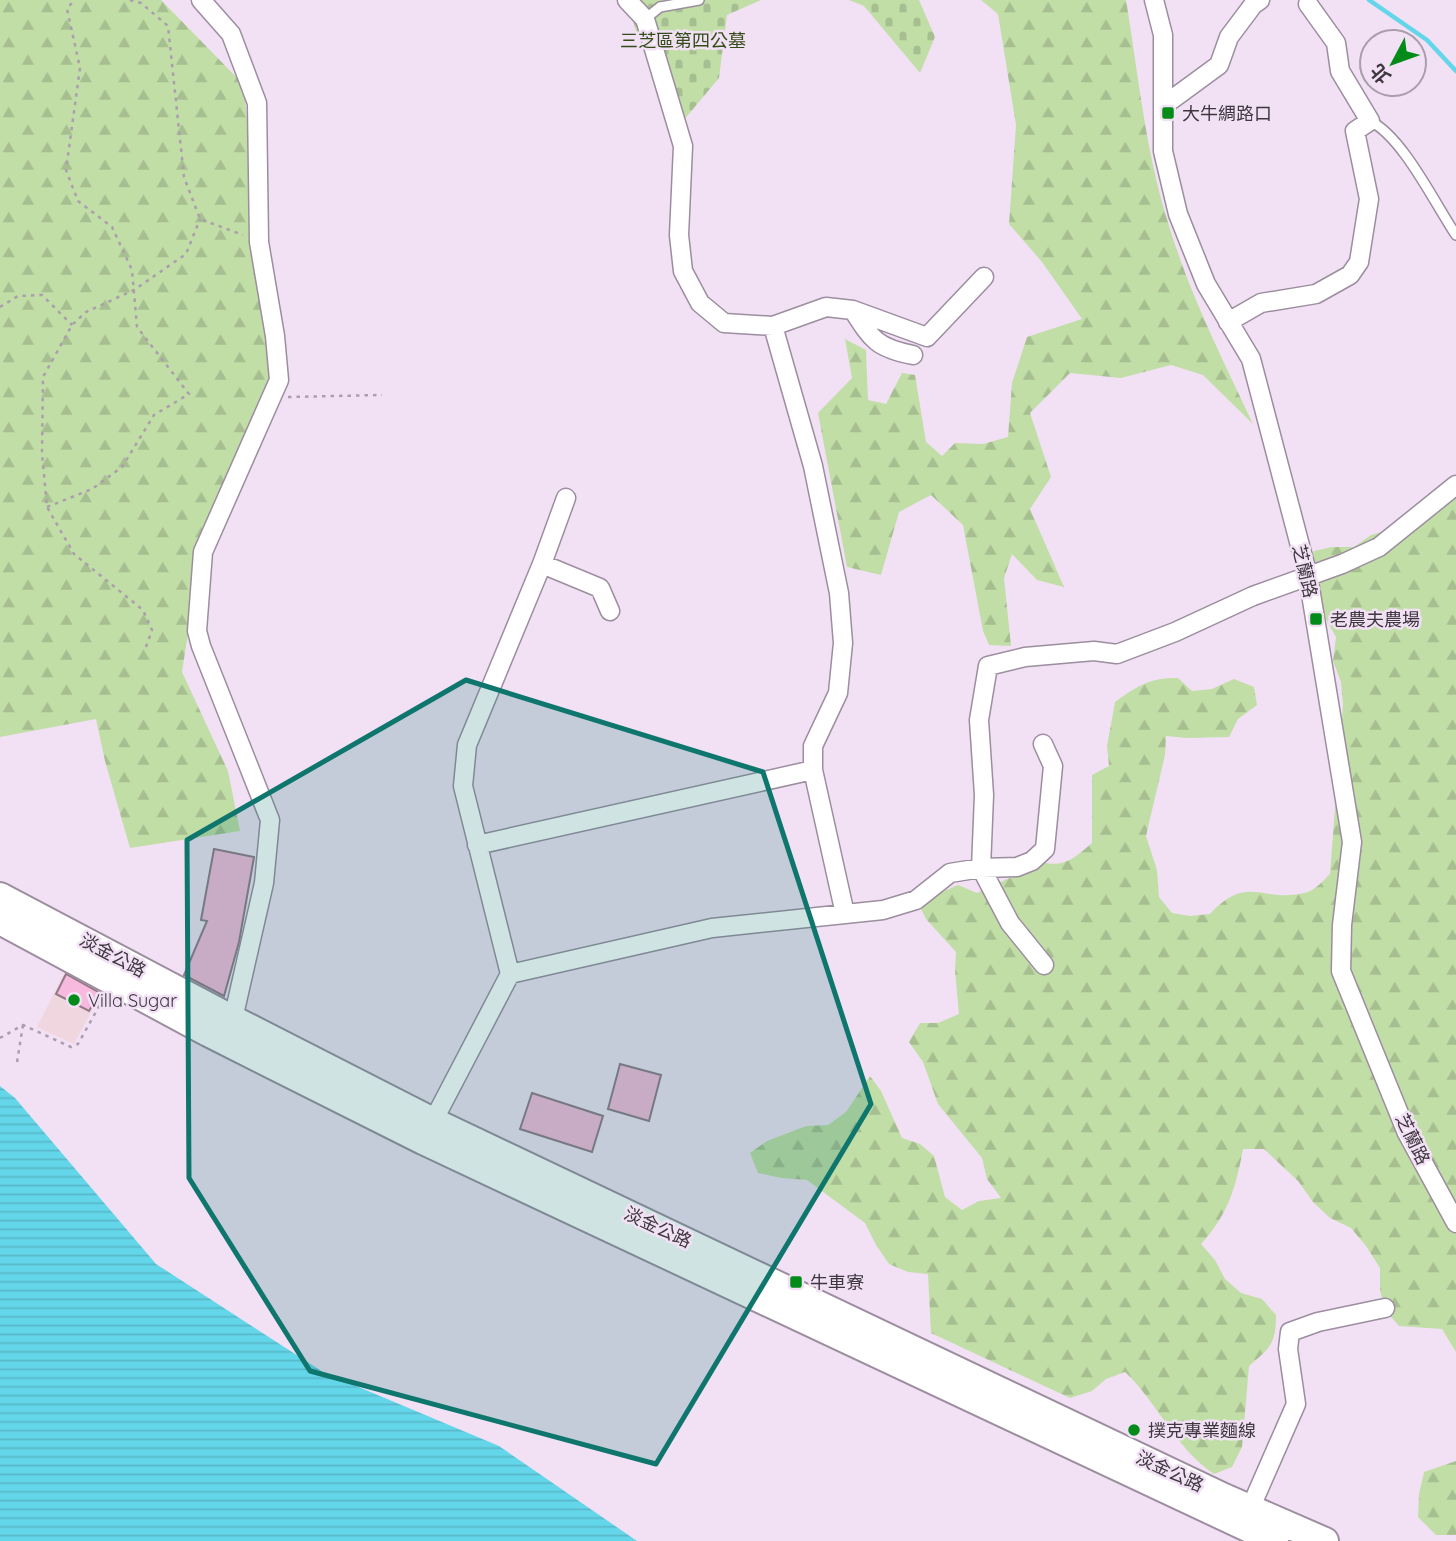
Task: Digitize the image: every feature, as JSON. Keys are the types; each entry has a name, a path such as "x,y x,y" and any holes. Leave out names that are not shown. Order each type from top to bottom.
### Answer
{"main road":[{"name":"淡金公路","path":"0,895 229,1030"},
{"name":"淡金公路","path":"0,921 229,1030 428,1131 1275,1541"},
{"name":"淡金公路","path":"428,1131 1325,1541"}],"street":[{"path":"201,0 231,34 257,103 259,242 275,336 279,380 203,552 197,631 270,820 264,883 229,1030"},
{"path":"627,0 645,19 683,146 679,235 683,271 700,303 724,323 773,326 826,307 853,310 927,337 984,277"},
{"name":"芝蘭路","path":"1154,0 1163,35 1163,151 1178,214 1206,284 1251,359 1308,576 1352,842 1342,925 1341,971 1407,1133 1456,1223"},
{"path":"1163,106 1219,65 1229,37 1253,5 1260,0"},
{"path":"1228,322 1261,303 1316,294 1350,275 1359,262 1369,199 1355,131 1370,121 1340,71 1336,43 1304,1"},
{"path":"853,310 869,334 888,350 913,355"},
{"path":"773,326 813,466 839,593 843,643 838,693 813,746 813,770 845,914"},
{"path":"1044,965 1010,923 981,869 984,795 979,720 988,666 1025,657 1094,651 1117,654 1175,632 1253,596 1342,565 1379,547 1456,485"},
{"path":"428,1131 510,974 463,786 467,745 542,564 566,498"},
{"path":"542,564 600,588 610,611"},
{"path":"510,974 712,928 883,910 916,900 950,873 1017,867 1032,861 1045,849 1054,766 1043,744"},
{"path":"477,845 813,770"},
{"path":"1250,1509 1296,1404 1288,1349 1290,1332 1318,1322 1385,1308"}],"lane":[{"path":"645,19 660,7 699,0"},
{"path":"1370,121 1379,125 1417,170 1434,203 1456,235"}],"path":[{"path":"47,507 92,489 122,467 154,415 189,394 137,327 132,270 112,227 78,201 66,170 80,68 67,9 74,0"},
{"path":"131,0 141,3 168,26 184,177 200,219 186,254 134,290 86,312 72,325 43,377 42,453 47,507 74,554 143,610 152,630 146,648"},
{"path":"200,219 259,242"},
{"path":"0,307 18,296 42,295 72,325"},
{"path":"271,398 382,395"},
{"path":"23,1025 71,1047 78,1044 104,999"},
{"path":"0,1038 23,1025"},
{"path":"17,1062 23,1025"}],"highlighted area":[{"path":"466,680 763,772 871,1104 656,1464 310,1371 189,1178 187,840"}],"shaded area":[{"name":"Villa Sugar","path":"66,970 104,988 74,1044 37,1027"}],"green space":[{"path":"0,0 161,0 244,85 254,205 273,369 251,454 198,568 182,672 228,771 240,831 130,848 96,719 0,737"},
{"name":"三芝區第四公墓","path":"627,0 761,0 727,15 719,78 678,127 636,31"},
{"path":"849,0 919,0 935,37 920,73 864,6"},
{"path":"981,0 1126,0 1147,136 1174,243 1194,296 1253,424 1203,375 1171,365 1121,378 1070,373 1030,413 1051,477 1030,509 1064,587 1037,580 1012,554 1004,578 1011,646 989,645 983,631 963,525 931,495 899,512 881,575 847,567 818,413 852,378 845,339 866,350 868,400 886,404 902,373 915,375 926,442 942,456 955,443 983,444 1008,437 1012,383 1027,337 1082,319 1042,262 1009,224 1016,125 998,14"},
{"path":"1456,486 1456,1352 1442,1329 1399,1326 1385,1310 1380,1290 1380,1268 1351,1228 1330,1218 1313,1202 1298,1181 1264,1149 1243,1149 1230,1200 1201,1244 1215,1260 1225,1279 1241,1293 1262,1299 1276,1315 1276,1325 1270,1345 1249,1366 1242,1447 1232,1467 1214,1474 1188,1451 1125,1372 1106,1379 1092,1391 1070,1398 931,1333 928,1274 908,1272 889,1264 865,1223 807,1180 758,1173 750,1153 767,1141 806,1126 828,1125 846,1112 870,1076 881,1091 902,1138 920,1144 934,1156 945,1197 962,1210 979,1201 1001,1198 987,1179 982,1158 938,1104 923,1062 909,1042 920,1023 938,1023 959,1014 956,952 926,919 914,895 937,894 958,885 977,893 1016,875 1030,859 1057,864 1084,850 1092,843 1092,775 1109,766 1107,746 1115,702 1145,684 1159,679 1178,678 1192,691 1212,689 1234,679 1254,687 1257,705 1238,719 1229,737 1166,736 1165,755 1146,836 1157,870 1159,897 1172,913 1190,916 1210,914 1235,895 1246,892 1292,895 1317,887 1330,874 1343,705 1341,682 1333,661 1336,637 1304,572 1314,551 1332,547 1354,547 1371,535 1393,529"},
{"path":"1456,1461 1456,1535 1436,1535 1418,1517 1424,1472"}],"water":[{"path":"0,1086 15,1098 156,1264 323,1372 499,1446 637,1541 0,1541"}],"building":[{"path":"214,849 254,857 239,942 224,996 184,975 207,921 201,920"},
{"path":"66,974 100,993 89,1011 56,994"},
{"path":"620,1064 661,1075 649,1121 608,1109"},
{"path":"532,1093 603,1116 592,1152 520,1129"}],"waterway":[{"path":"1369,0 1427,40 1456,71"}],"place":[{"name":"大牛綢路口","path":"1168,113"},
{"name":"老農夫農場","path":"1316,619"},
{"name":"Villa Sugar","path":"74,1000"},
{"name":"牛車寮","path":"796,1282"},
{"name":"撲克專業麵線","path":"1134,1430"}]}
